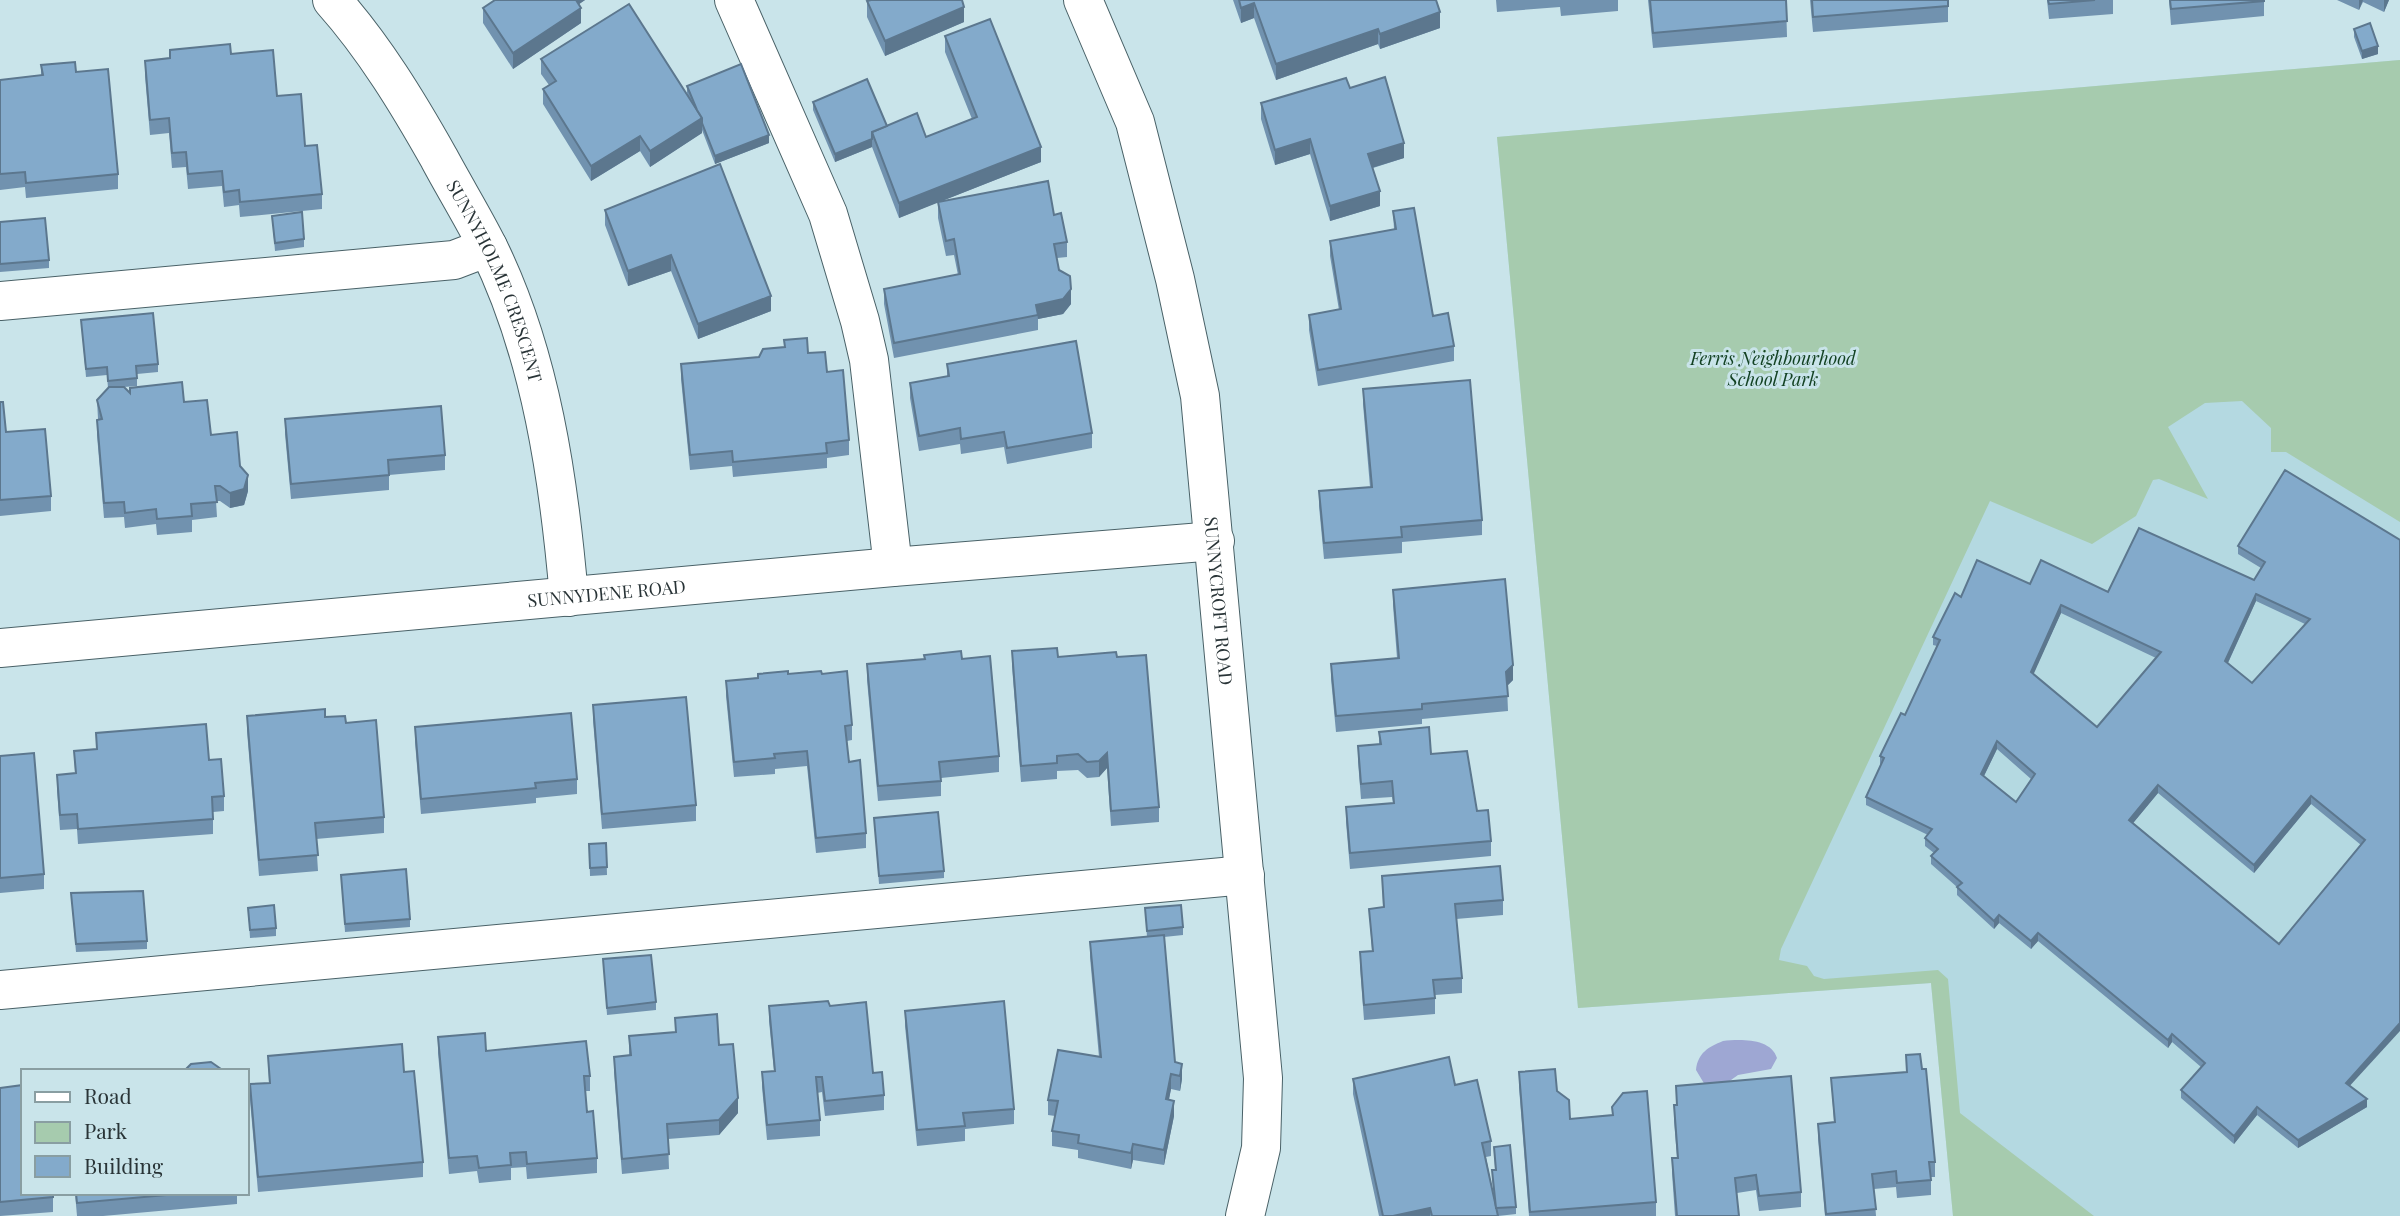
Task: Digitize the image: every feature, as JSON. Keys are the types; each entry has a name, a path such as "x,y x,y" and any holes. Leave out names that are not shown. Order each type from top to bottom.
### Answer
{"street":[{"name":"SUNNYHOLME CRESCENT","path":"332,0 355,26 391,78 488,247 520,331 538,396 555,477 569,597"},
{"path":"734,0 828,214 860,321 869,360 893,567"},
{"name":"SUNNYCROFT ROAD","path":"1083,0 1135,122 1175,279 1200,396 1263,1078 1261,1148 1245,1216"},
{"path":"0,301 454,260 488,247"},
{"name":"SUNNYDENE ROAD","path":"0,648 893,567 1214,541"},
{"path":"0,990 1245,875"}],"shaded area":[{"path":"2400,60 2400,1216 1953,1216 1931,983 1578,1008 1497,137"}],"green space":[{"name":"Ferris Neighbourhood School Park","path":"2400,60 2400,522 2286,452 2271,452 2271,428 2242,401 2205,403 2168,427 2208,499 2159,479 2153,480 2136,516 2092,544 1990,501 1781,949 1779,960 1807,966 1814,976 1824,979 1938,970 1948,979 1960,1113 2094,1216 1953,1216 1931,983 1578,1008 1497,137"}],"water":[{"path":"1746,1040 1762,1043 1774,1051 1777,1058 1771,1069 1738,1075 1724,1085 1705,1085 1696,1070 1699,1059 1708,1048 1723,1041"}],"building":[{"path":"495,0 576,0 581,8 513,53 483,8"},
{"path":"962,0 964,7 885,41 867,1"},
{"path":"1239,0 1436,0 1440,12 1380,34 1378,29 1276,64 1254,3 1241,8"},
{"path":"1650,0 1786,0 1787,21 1653,33"},
{"path":"1812,0 1948,0 1948,6 1813,17"},
{"path":"2048,0 2095,0 2049,4"},
{"path":"2170,0 2264,0 2264,1 2171,9"},
{"path":"629,4 702,118 650,151 640,136 591,166 543,89 556,81 541,59"},
{"path":"990,19 1041,147 899,203 872,132 917,113 926,137 977,117 945,36"},
{"path":"2370,23 2378,46 2362,51 2354,29"},
{"path":"230,44 231,54 273,50 277,96 301,94 305,146 317,145 322,194 240,202 239,190 224,192 222,171 188,174 186,152 172,153 169,118 150,120 145,61 170,58 170,50"},
{"path":"75,62 76,72 108,69 118,174 26,183 25,172 0,174 0,80 43,75 41,65"},
{"path":"741,64 769,135 715,156 687,86"},
{"path":"1385,77 1404,143 1368,154 1380,191 1330,206 1310,139 1275,150 1261,103 1346,78 1350,88"},
{"path":"867,79 887,126 872,132 872,139 835,154 813,102"},
{"path":"720,164 771,296 698,324 671,255 628,271 605,210"},
{"path":"1048,181 1054,215 1061,213 1067,242 1054,244 1059,270 1070,276 1071,289 1063,299 1036,305 1038,315 894,343 884,289 960,274 954,239 946,241 938,202"},
{"path":"1414,208 1433,316 1448,313 1454,346 1318,370 1309,315 1341,309 1330,241 1396,229 1393,211"},
{"path":"302,212 304,239 275,243 272,216"},
{"path":"45,218 49,260 0,264 0,222"},
{"path":"153,313 158,364 136,366 137,378 108,381 107,367 86,369 81,320"},
{"path":"807,338 808,353 825,352 827,372 843,370 849,440 826,443 827,453 733,462 732,451 690,455 681,364 759,357 763,349 785,347 784,340"},
{"path":"1076,341 1092,433 1007,448 1004,432 961,439 960,428 919,436 910,383 949,376 947,364"},
{"path":"1470,380 1482,520 1401,527 1402,537 1324,543 1319,491 1372,487 1363,389"},
{"path":"182,382 184,402 207,400 211,435 237,432 240,466 248,475 244,489 230,493 220,486 215,486 217,502 191,504 192,516 157,519 156,509 125,513 124,502 104,503 97,420 102,419 97,400 109,387 124,387 130,393 130,388"},
{"path":"0,402 3,402 6,432 45,429 51,496 0,500"},
{"path":"441,406 445,455 388,460 389,475 291,484 285,419"},
{"path":"2285,470 2400,540 2400,1023 2346,1083 2367,1099 2298,1140 2257,1107 2234,1136 2181,1090 2205,1063 2172,1034 2168,1040 2038,933 2031,941 1999,915 1994,921 1957,887 1962,883 1931,856 1938,849 1925,838 1932,829 1866,797 1884,758 1880,756 1901,713 1905,715 1940,640 1933,637 1955,593 1961,597 1977,560 2030,584 2041,560 2108,592 2139,528 2254,580 2265,562 2238,546","holes":["2256,594 2310,619 2252,683 2225,661","2061,605 2161,652 2097,727 2031,672","1997,741 2035,774 2016,802 1981,774","2158,785 2254,865 2311,796 2365,840 2279,944 2129,820"]},
{"path":"1505,579 1513,665 1506,672 1508,696 1422,704 1422,709 1336,716 1331,664 1399,658 1393,590"},
{"path":"1057,648 1058,657 1116,652 1117,657 1146,655 1159,807 1111,811 1107,753 1099,761 1087,762 1078,754 1057,756 1057,763 1021,766 1012,651"},
{"path":"961,651 962,659 990,656 999,756 939,762 941,781 878,786 867,664 925,659 924,655"},
{"path":"788,671 788,674 821,671 822,674 847,671 852,725 845,726 849,762 860,760 866,833 816,838 807,751 774,754 775,758 734,762 726,681 758,678 758,674"},
{"path":"686,697 696,805 602,814 593,705"},
{"path":"325,709 325,717 345,716 346,723 376,720 384,817 315,823 318,855 259,860 247,716"},
{"path":"571,713 577,779 535,783 536,788 421,799 415,727"},
{"path":"206,724 209,760 221,759 224,796 212,797 213,819 78,829 77,814 60,815 57,775 76,773 74,751 97,749 96,733"},
{"path":"1429,727 1431,754 1467,751 1477,811 1488,810 1491,841 1350,853 1346,807 1394,803 1392,781 1361,784 1358,746 1381,744 1379,732"},
{"path":"34,753 44,874 0,878 0,756"},
{"path":"938,812 944,871 879,876 874,818"},
{"path":"606,843 607,867 590,868 589,844"},
{"path":"1500,866 1503,900 1455,904 1462,978 1433,980 1435,998 1364,1005 1360,952 1373,951 1369,909 1384,907 1382,876"},
{"path":"406,869 410,919 345,924 341,875"},
{"path":"143,891 147,941 76,944 71,893"},
{"path":"274,905 276,928 250,930 248,908"},
{"path":"1181,905 1183,927 1147,931 1145,908"},
{"path":"1164,935 1175,1062 1182,1064 1180,1076 1171,1074 1166,1099 1174,1101 1164,1150 1133,1144 1131,1153 1078,1143 1079,1135 1052,1131 1058,1101 1048,1100 1058,1050 1101,1057 1090,942"},
{"path":"651,955 656,1002 607,1008 603,959"},
{"path":"828,1001 830,1006 866,1002 873,1073 882,1072 884,1095 825,1101 822,1077 816,1077 820,1120 767,1125 762,1072 775,1071 769,1006"},
{"path":"1004,1001 1014,1109 963,1113 965,1126 917,1130 905,1011"},
{"path":"717,1014 719,1045 733,1044 738,1098 719,1120 667,1124 669,1154 622,1159 614,1057 631,1055 629,1036 676,1032 675,1018"},
{"path":"485,1033 486,1051 586,1041 590,1076 584,1076 587,1112 593,1111 597,1158 527,1164 526,1152 510,1153 511,1165 479,1168 477,1156 449,1158 438,1037"},
{"path":"402,1044 404,1072 414,1071 423,1162 258,1177 250,1084 270,1083 268,1056"},
{"path":"1920,1054 1922,1069 1926,1069 1935,1162 1929,1162 1931,1180 1897,1183 1896,1171 1872,1174 1876,1209 1826,1214 1818,1124 1835,1122 1831,1078 1907,1072 1906,1055"},
{"path":"1449,1057 1455,1085 1477,1080 1491,1141 1482,1143 1498,1216 1432,1216 1430,1208 1383,1216 1353,1079"},
{"path":"211,1062 221,1069 186,1069 191,1064"},
{"path":"1555,1069 1557,1091 1569,1100 1570,1119 1613,1115 1612,1107 1623,1093 1647,1091 1656,1202 1530,1212 1519,1072"},
{"path":"1791,1076 1801,1192 1759,1196 1756,1175 1735,1178 1739,1216 1677,1216 1672,1158 1678,1158 1674,1105 1677,1105 1676,1086"},
{"path":"21,1085 21,1195 53,1197 0,1202 0,1088"},
{"path":"1510,1145 1516,1207 1496,1208 1492,1170 1496,1170 1494,1147"},
{"path":"76,1195 167,1195 77,1203"}]}
